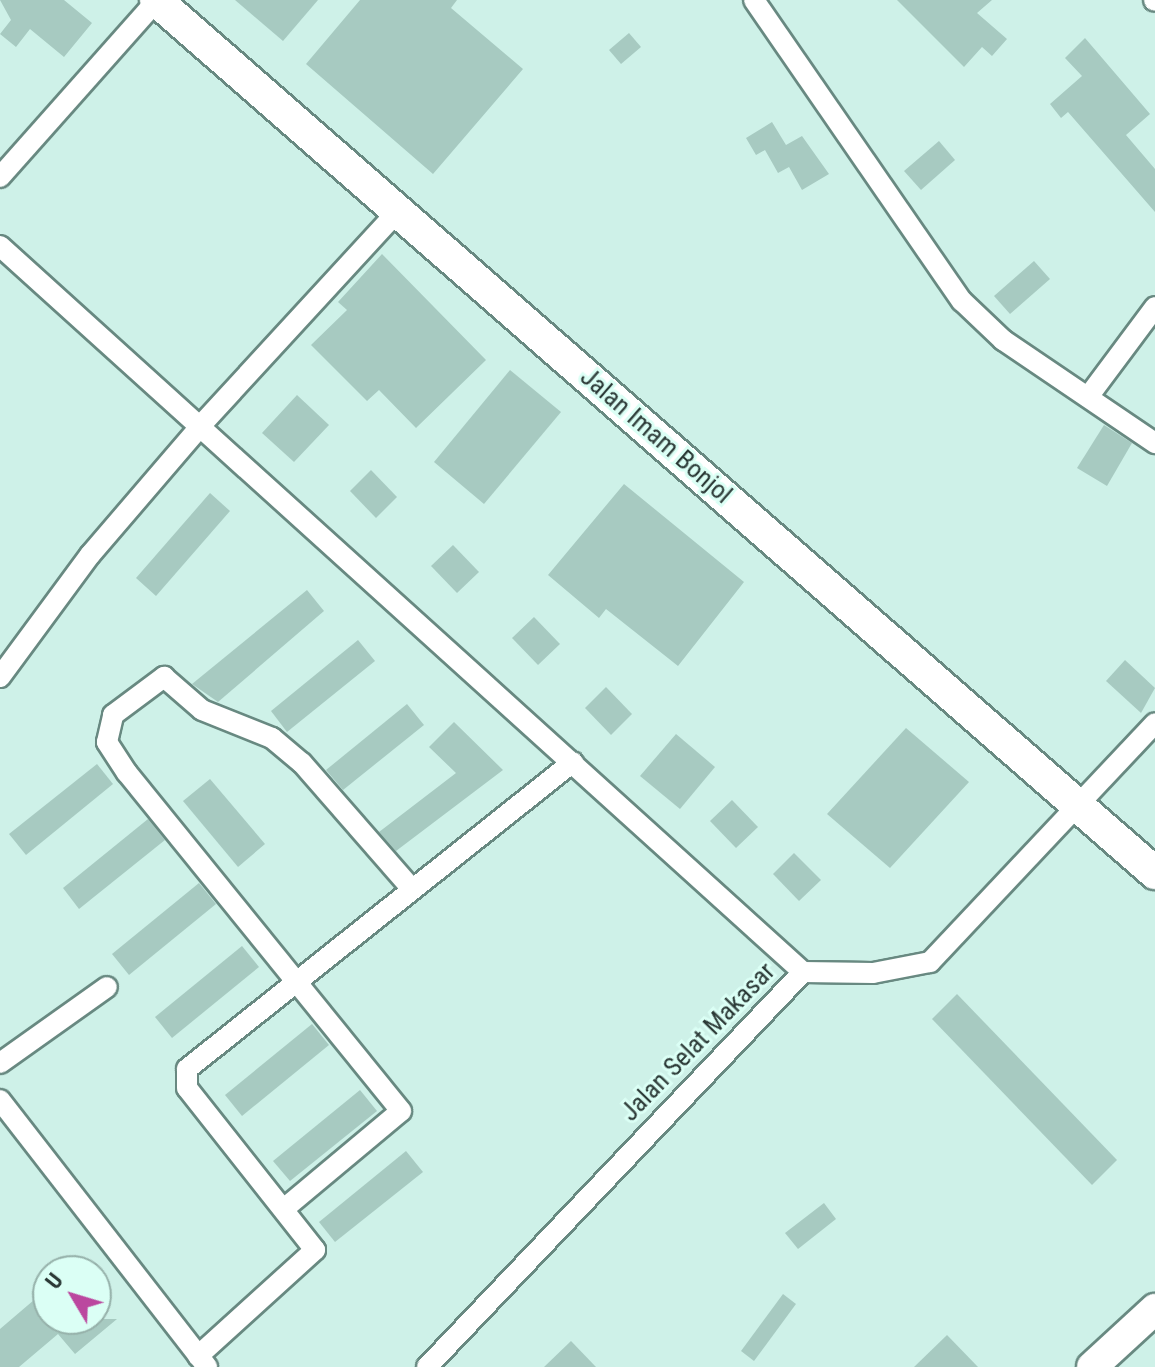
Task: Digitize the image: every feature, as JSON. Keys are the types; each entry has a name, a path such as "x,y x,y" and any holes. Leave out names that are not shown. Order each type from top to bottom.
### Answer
{"main road":[{"name":"Jalan Imam Bonjol","path":"156,0 1155,873"},
{"path":"1092,1367 1155,1309"}],"street":[{"path":"0,177 156,0"},
{"path":"754,0 962,301 1003,340 1155,443"},
{"path":"0,677 90,555 203,423 398,211"},
{"path":"0,246 203,423 803,972"},
{"path":"1088,397 1155,307"},
{"path":"285,1208 401,1111 107,742 113,715 136,691 164,677 202,710 290,750 410,887"},
{"name":"Jalan Selat Makasar","path":"427,1367 803,972 873,973 930,962 1077,802 1155,723"},
{"path":"0,1100 203,1362 315,1256 285,1208 187,1088 187,1069 294,978 573,762"},
{"path":"0,1063 107,987"}],"building":[{"path":"0,0 64,0 92,23 64,57 30,29 16,47 0,34 11,20"},
{"path":"235,0 318,0 283,41"},
{"path":"360,0 457,0 451,8 523,69 433,174 306,64"},
{"path":"897,0 992,0 977,13 1007,39 992,56 982,47 964,67"},
{"path":"629,33 641,47 621,64 609,50"},
{"path":"1085,38 1150,114 1126,135 1155,169 1155,212 1068,112 1061,118 1050,104 1082,76 1065,58"},
{"path":"772,122 786,145 802,136 829,174 802,190 789,167 778,173 765,150 756,155 746,138"},
{"path":"939,141 955,160 921,190 904,171"},
{"path":"382,254 486,360 416,428 379,390 367,401 311,345 347,310 338,302"},
{"path":"1034,261 1050,279 1010,314 994,296"},
{"path":"510,370 561,412 484,504 434,462"},
{"path":"297,395 329,425 294,462 262,433"},
{"path":"1104,425 1132,443 1107,486 1077,468"},
{"path":"371,470 397,497 376,518 350,491"},
{"path":"624,484 744,582 678,666 606,609 599,618 548,575"},
{"path":"210,493 230,511 156,596 136,578"},
{"path":"453,545 479,572 457,593 431,566"},
{"path":"307,590 324,611 218,702 192,684"},
{"path":"534,617 560,644 538,665 512,638"},
{"path":"358,640 375,661 287,732 271,711"},
{"path":"1125,660 1155,688 1141,713 1106,681"},
{"path":"606,687 632,714 611,735 585,708"},
{"path":"407,704 424,725 343,790 326,770"},
{"path":"454,722 503,770 396,851 379,832 456,773 429,747"},
{"path":"906,728 969,782 890,868 827,814"},
{"path":"676,734 715,767 680,809 640,776"},
{"path":"97,764 113,784 26,855 9,834"},
{"path":"210,779 265,844 238,867 183,801"},
{"path":"732,800 758,827 736,848 710,821"},
{"path":"148,819 165,840 79,909 63,888"},
{"path":"794,853 821,880 799,901 773,874"},
{"path":"199,883 216,904 129,975 112,954"},
{"path":"242,946 259,967 172,1038 155,1017"},
{"path":"957,994 1117,1160 1092,1185 932,1019"},
{"path":"312,1024 329,1045 242,1116 225,1095"},
{"path":"360,1090 377,1111 290,1181 273,1161"},
{"path":"406,1151 423,1172 335,1242 319,1222"},
{"path":"824,1203 836,1219 798,1249 785,1233"},
{"path":"783,1294 796,1304 754,1361 741,1351"},
{"path":"32,1302 32,1335 57,1335 19,1367 0,1367 0,1329"},
{"path":"59,1335 98,1335 75,1354"},
{"path":"947,1335 978,1367 914,1367"},
{"path":"571,1341 596,1367 544,1367"}]}
